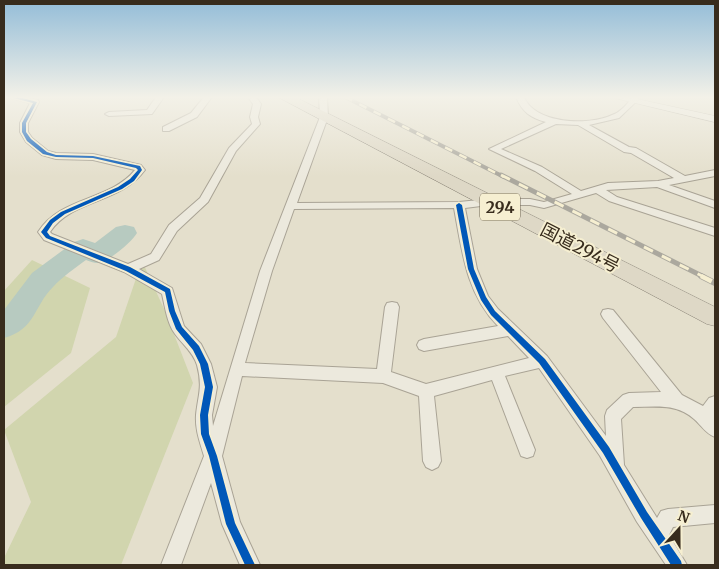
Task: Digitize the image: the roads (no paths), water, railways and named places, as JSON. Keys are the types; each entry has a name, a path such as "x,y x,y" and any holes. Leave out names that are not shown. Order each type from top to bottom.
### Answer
{"highway":[{"name":"国道294号","path":"335,124 715,317"}],"street":[{"path":"24,124 24,132 29,140 45,153 93,158 138,167 140,170 132,179 110,193 80,205 58,217 50,223 44,232 48,237 66,246 128,269 168,290 172,311 179,329 185,338 196,348 204,364 209,387 204,415 205,434 214,456 231,524 250,565"},
{"path":"166,130 178,124"},
{"path":"128,269 155,257 173,228 204,200 232,150 256,124"},
{"path":"171,565 214,456 236,370 266,271 322,124"},
{"path":"550,124 493,149 528,162 561,180 580,195"},
{"path":"575,124 581,124 627,150 633,150 683,179"},
{"path":"292,206 459,205 489,202 530,202 544,205 608,186 658,184 715,173"},
{"path":"658,184 715,205"},
{"path":"598,190 612,199 715,232"},
{"path":"459,205 472,269 483,298 493,313 542,361 606,450 677,565"},
{"path":"383,376 392,307"},
{"path":"608,314 676,399 698,410 710,423"},
{"path":"424,345 510,330"},
{"path":"236,370 383,376 426,391 542,361"},
{"path":"496,372 528,450"},
{"path":"426,391 432,461"},
{"path":"616,467 613,416 628,400 676,399"},
{"path":"710,423 715,404"},
{"path":"658,536 668,518 715,514"}],"waterway":[{"path":"4,326 17,317 42,280 83,248 97,254 125,233"}],"railway":[{"path":"398,124 504,177"},
{"path":"501,175 704,277"},
{"path":"701,276 715,283"}]}
